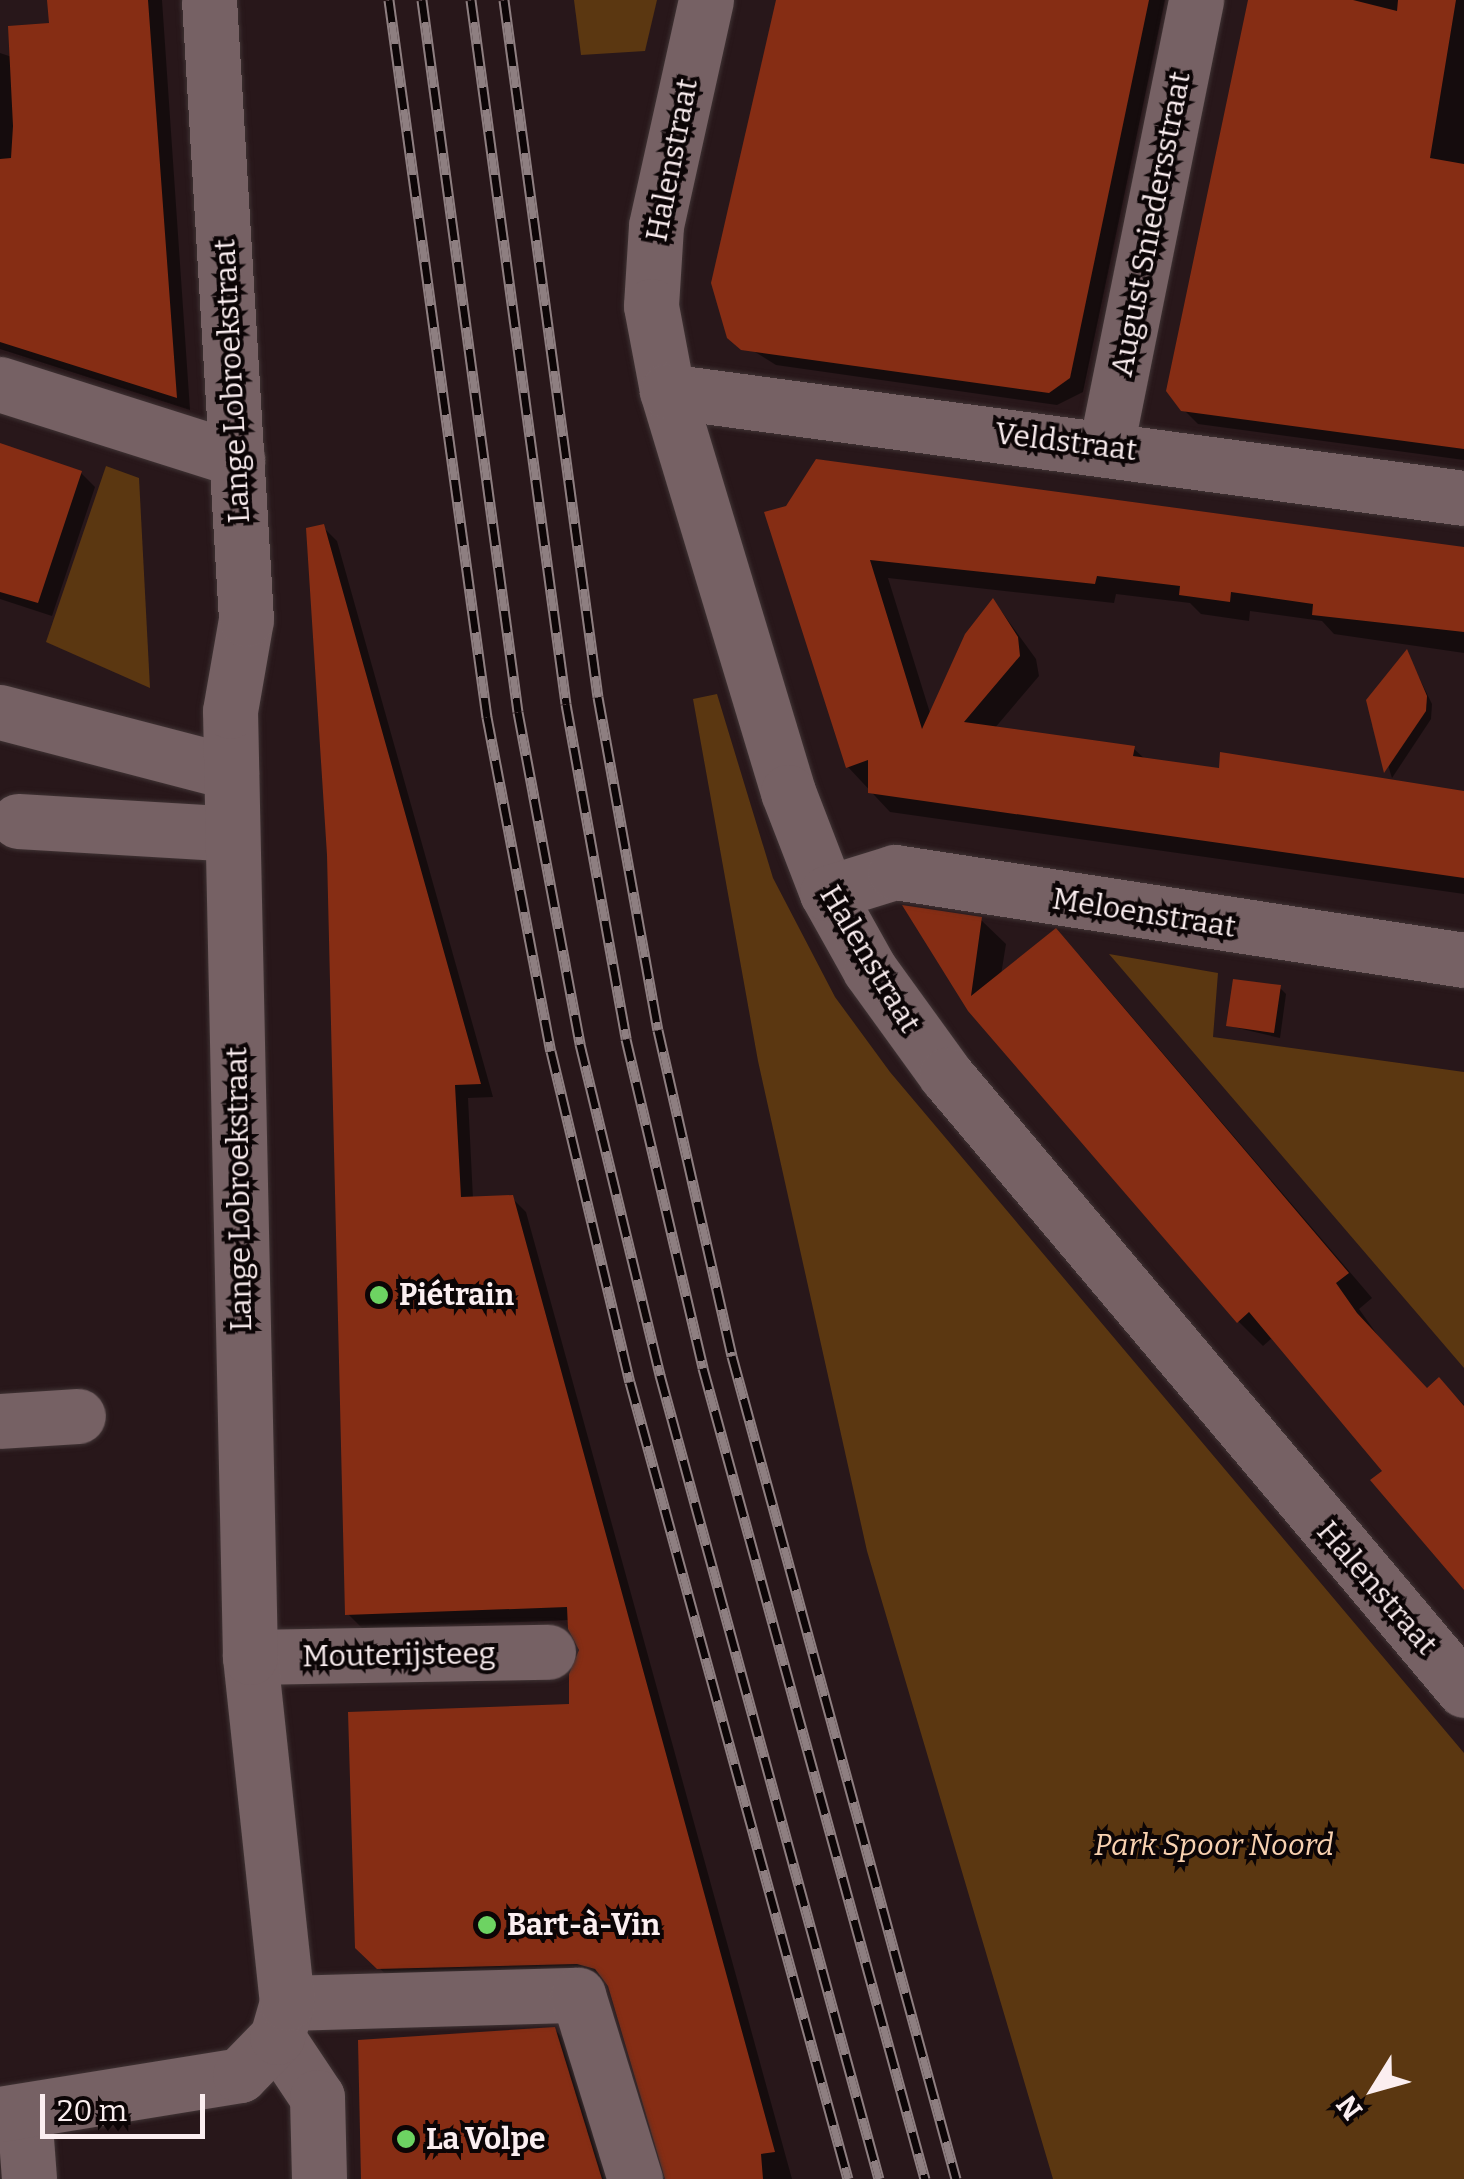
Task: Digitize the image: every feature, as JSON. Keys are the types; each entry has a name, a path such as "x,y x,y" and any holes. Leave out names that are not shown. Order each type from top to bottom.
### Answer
{"street":[{"name":"Lange Lobroekstraat","path":"209,0 246,619 230,711 250,1657 282,2020"},
{"name":"Halenstraat","path":"706,0 652,266 651,306 666,391 788,792 827,893 870,970 946,1075 1464,1690"},
{"name":"August Sniedersstraat","path":"1106,448 1196,0"},
{"path":"0,384 236,459"},
{"name":"Veldstraat","path":"666,391 1464,498"},
{"path":"0,712 232,772"},
{"path":"18,821 221,832"},
{"name":"Meloenstraat","path":"827,893 895,872 1464,960"},
{"path":"0,1421 78,1416"},
{"name":"Mouterijsteeg","path":"250,1657 548,1652"},
{"path":"28,2179 12,2113 240,2075 282,2020 578,1995 635,2179"},
{"path":"282,2020 317,2097 319,2179"}],"green space":[{"path":"574,0 657,0 645,51 581,55"},
{"path":"106,466 139,478 150,688 46,642"},
{"name":"Park Spoor Noord","path":"717,694 773,878 835,997 890,1072 1464,1753 1464,2179 1053,2179 867,1551 758,1061 693,699"},
{"path":"1109,954 1218,973 1213,1037 1464,1072 1464,1368"}],"building":[{"path":"47,0 148,0 177,398 0,342 0,159 11,158 13,126 8,26 49,23"},
{"path":"776,0 1149,0 1070,378 1049,393 741,350 727,338 711,283"},
{"path":"1248,0 1353,0 1397,11 1398,0 1456,0 1430,158 1464,164 1464,449 1181,411 1166,391"},
{"path":"0,443 82,471 38,603 0,592"},
{"path":"816,459 1464,547 1464,632 1312,615 1313,604 1231,592 1230,602 1179,595 1180,586 1097,576 1095,584 870,560 922,729 965,634 993,598 1018,637 1020,656 964,722 1135,746 1133,756 1219,768 1220,752 1464,791 1464,878 868,793 868,760 846,768 764,512 786,506"},
{"path":"324,524 481,1084 455,1085 461,1197 513,1195 775,2152 761,2154 763,2179 665,2179 608,1986 595,1969 577,1964 377,1969 355,1948 348,1712 569,1704 569,1674 579,1650 568,1629 567,1607 345,1615 327,855 306,528"},
{"path":"1407,649 1427,696 1426,711 1384,773 1366,700"},
{"path":"902,905 982,917 971,996 1056,928 1349,1273 1336,1283 1357,1313 1427,1388 1439,1377 1464,1406 1464,1590 1370,1480 1382,1471 1249,1312 1237,1323 968,1011"},
{"path":"1233,979 1281,985 1274,1033 1226,1026"},
{"path":"555,2027 602,2179 361,2179 358,2040"}],"railway":[{"path":"389,0 487,717 551,1051 630,1382 848,2179"},
{"path":"422,0 518,712 580,1044 660,1375 879,2179"},
{"path":"471,0 566,704 626,1039 703,1368 925,2179"},
{"path":"504,0 598,697 658,1030 732,1356 956,2179"}],"place":[{"name":"Piétrain","path":"379,1295"},
{"name":"Bart-à-Vin","path":"487,1925"},
{"name":"La Volpe","path":"406,2139"}]}
